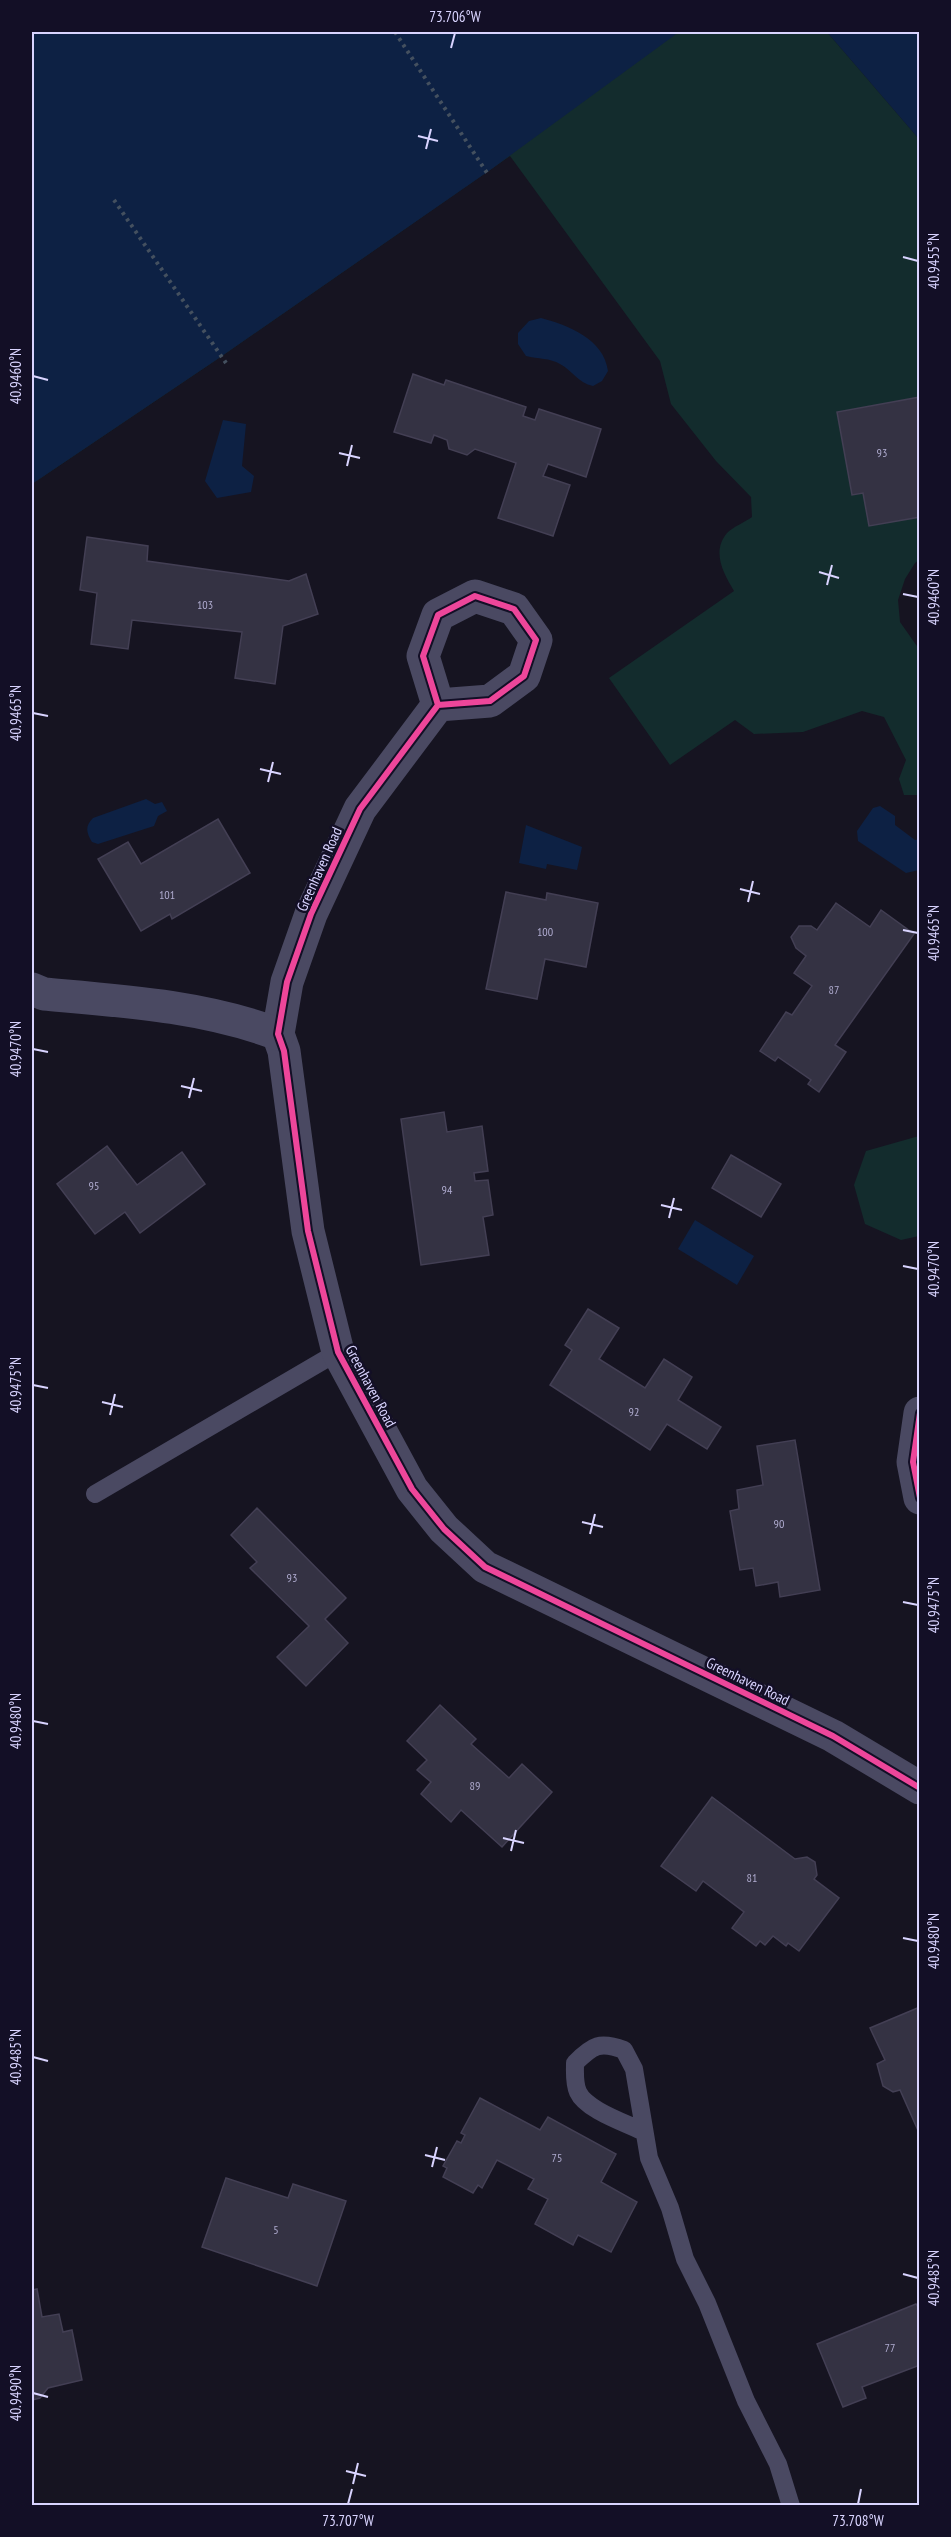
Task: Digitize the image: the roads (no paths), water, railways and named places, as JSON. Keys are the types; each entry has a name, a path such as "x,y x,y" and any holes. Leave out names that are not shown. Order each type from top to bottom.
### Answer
{"street":[{"name":"Greenhaven Road","path":"438,705 360,809 308,924 287,982 278,1034 284,1051 308,1231 338,1352 412,1489 444,1529 485,1568 833,1736 916,1780"},
{"path":"32,989 44,994 157,1004 244,1021 278,1034"},
{"path":"920,1413 913,1462 920,1498"}],"lane":[{"path":"95,1494 338,1352"},
{"path":"644,2132 591,2107 579,2093 575,2078 575,2063 586,2052 598,2045 609,2044 624,2050 634,2069 649,2158 670,2208 685,2259 707,2303 746,2401 778,2464 791,2505"}],"water":[{"path":"32,32 679,32 493,168 32,484"},
{"path":"827,32 919,32 919,139"},
{"path":"541,318 573,329 600,350 608,371 602,381 593,386 579,380 556,362 526,356 518,344 518,333 529,321"},
{"path":"223,420 246,424 242,466 254,476 251,492 217,498 205,481"},
{"path":"146,799 155,804 162,802 167,811 158,816 154,826 98,844 92,842 87,829 93,818"},
{"path":"880,806 895,816 895,825 915,840 919,839 919,870 906,873 858,841 857,831 873,808"},
{"path":"526,825 582,847 577,870 547,864 546,869 519,863"},
{"path":"695,1220 754,1256 737,1285 678,1249"}]}
